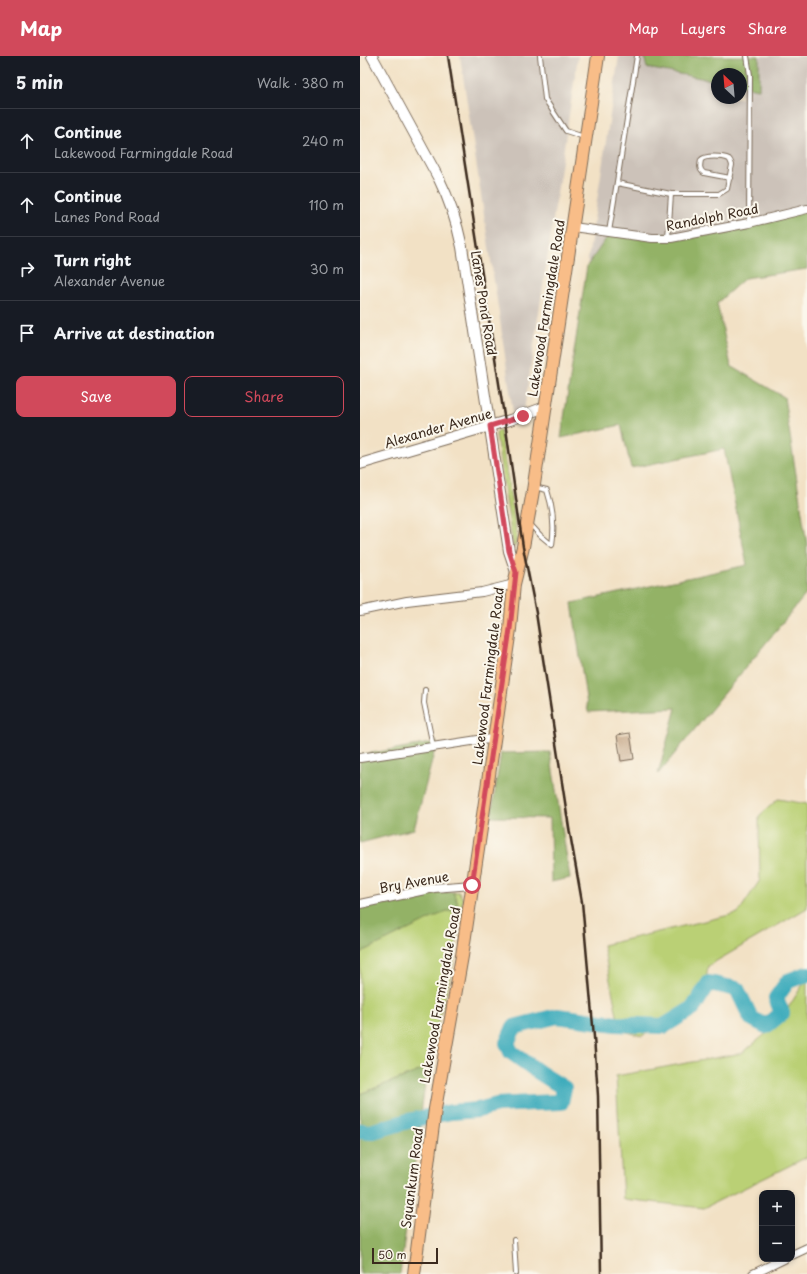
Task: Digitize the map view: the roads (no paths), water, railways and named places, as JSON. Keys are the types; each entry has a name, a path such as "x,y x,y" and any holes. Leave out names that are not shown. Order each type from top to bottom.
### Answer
{"main road":[{"name":"Lakewood Farmingdale Road","path":"435,1109 457,987 510,629 515,578 528,522 534,486 598,56"},
{"name":"Squankum Road","path":"414,1274 435,1109"}],"street":[{"name":"Lanes Pond Road","path":"372,56 439,179 457,222 509,551 515,578"},
{"name":"Randolph Road","path":"573,227 652,238 668,238 749,223 807,209"},
{"name":"Alexander Avenue","path":"360,464 523,416 545,407"},
{"path":"360,611 407,601 482,592 515,578"},
{"path":"360,758 433,746 494,739"},
{"name":"Bry Avenue","path":"360,904 434,888 472,885"},
{"path":"795,1254 807,1248"},
{"path":"753,1274 778,1262"}],"lane":[{"path":"540,56 545,98 566,131 586,138"},
{"path":"609,233 637,56"},
{"path":"747,56 750,75 749,223"},
{"path":"617,183 672,194 719,194 727,189 730,178 732,165 728,159 708,156 702,158 700,169 704,173 730,178"},
{"path":"668,238 672,194"},
{"path":"528,522 552,545 554,522 551,501 547,490 534,486"},
{"path":"425,690 424,703 433,746"},
{"path":"514,1240 516,1274"}],"waterway":[{"path":"360,1131 370,1132 408,1121 451,1112 478,1110 497,1105 561,1102 564,1088 511,1052 507,1043 514,1027 557,1016 616,1024 664,1026 693,1008 709,983 737,989 751,1018 766,1026 782,1013 776,998 788,981 807,974"}],"railway":[{"path":"448,56 523,547 536,613 569,828 582,902 598,1096 601,1274"}]}
